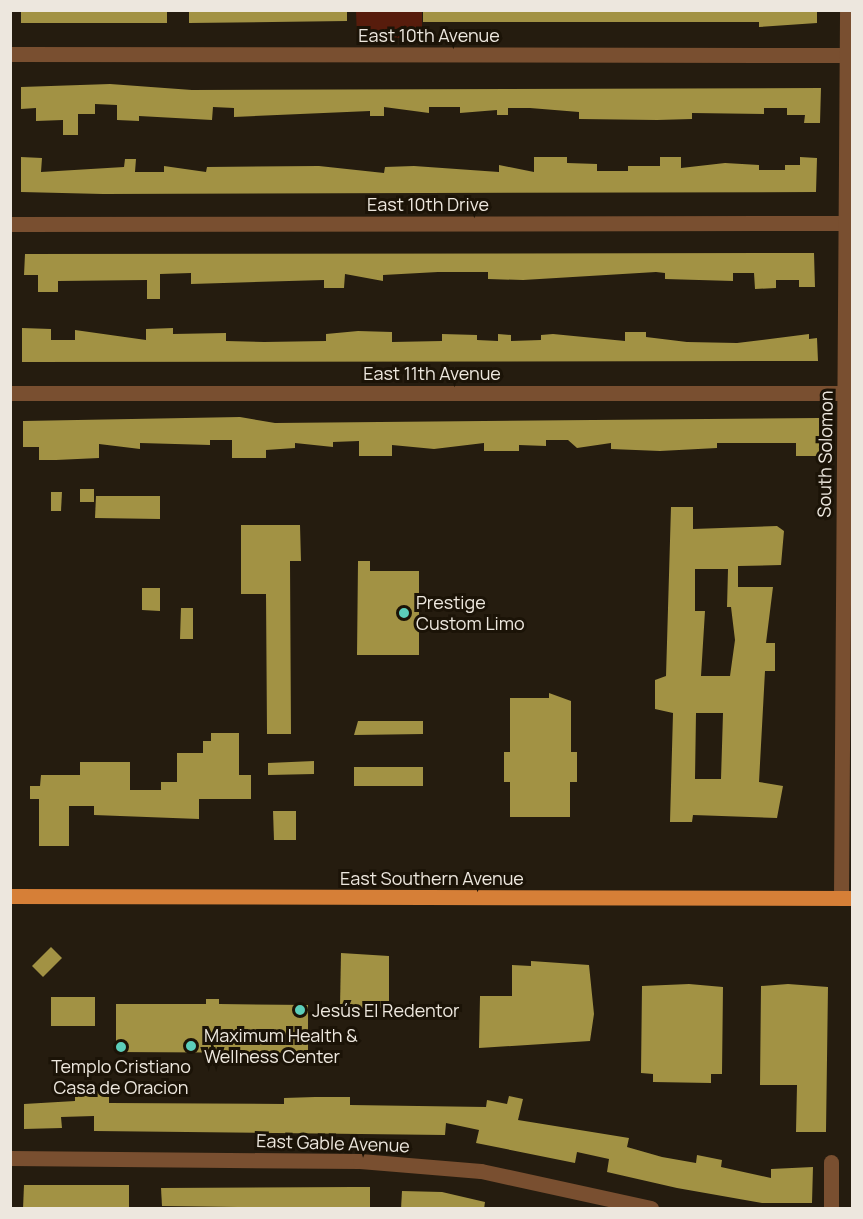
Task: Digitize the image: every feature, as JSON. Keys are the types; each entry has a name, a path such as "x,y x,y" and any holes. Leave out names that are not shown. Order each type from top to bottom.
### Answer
{"main road":[{"name":"East Southern Avenue","path":"10,897 847,898"}],"street":[{"name":"South Solomon","path":"847,10 846,223 849,393 847,898"},
{"name":"East 10th Avenue","path":"10,54 847,54"},
{"name":"East 10th Drive","path":"10,224 846,223"},
{"name":"East 11th Avenue","path":"10,393 849,393"},
{"name":"East Gable Avenue","path":"10,1158 360,1161 481,1171 651,1209"},
{"path":"831,1162 831,1209"}],"shaded area":[{"path":"356,11 422,11 422,38 357,38"}],"building":[{"path":"21,10 167,10 167,23 21,23"},
{"path":"189,10 347,10 347,21 189,23"},
{"path":"423,10 817,10 817,23 759,27 759,22 423,22"},
{"path":"110,84 192,90 821,88 820,123 804,123 805,115 787,115 787,108 764,108 764,114 692,113 692,119 657,120 579,119 579,112 530,108 508,108 508,115 497,115 497,110 460,113 460,107 429,107 429,113 384,107 384,116 370,116 370,111 234,117 234,108 213,107 212,120 139,116 139,121 117,120 117,105 95,104 95,114 78,114 78,135 63,135 63,120 36,121 36,108 21,109 21,87"},
{"path":"21,157 42,158 41,172 124,167 125,159 136,159 135,172 164,172 164,166 206,172 207,167 319,166 384,173 385,167 414,166 499,172 499,165 534,172 534,157 567,157 567,163 597,164 597,171 628,171 628,166 660,166 660,157 681,157 681,168 725,163 759,165 759,170 785,170 785,165 800,165 800,157 817,158 816,192 103,194 21,192"},
{"path":"814,253 815,287 799,287 799,280 776,280 776,288 755,289 754,273 733,273 733,281 665,279 665,273 656,272 523,280 488,279 488,272 438,272 383,275 383,281 345,274 344,288 324,288 324,280 191,284 191,273 160,274 160,299 147,299 147,280 58,281 58,292 38,292 38,275 24,275 25,254"},
{"path":"22,328 51,329 51,340 75,340 75,330 146,340 146,329 173,328 173,334 226,333 226,341 264,342 326,341 326,334 358,331 392,332 392,342 442,341 442,334 477,335 477,340 498,341 498,334 511,335 511,341 541,340 541,335 553,334 625,341 625,332 646,332 646,337 687,342 737,343 809,334 809,339 817,338 818,361 22,362"},
{"path":"240,417 275,423 819,418 819,456 796,456 796,443 717,443 717,448 660,451 611,449 611,443 577,448 568,440 546,440 546,446 519,445 519,451 484,451 484,443 434,449 392,445 392,456 359,456 359,441 333,442 333,447 295,443 295,448 266,450 266,458 232,458 232,440 210,440 210,445 140,443 140,449 99,444 99,458 56,460 39,460 39,447 23,447 23,421"},
{"path":"80,489 94,489 94,502 80,502"},
{"path":"51,492 62,492 61,511 51,511"},
{"path":"96,496 160,496 160,519 95,518"},
{"path":"671,507 693,507 693,529 777,526 784,531 781,565 738,566 738,587 773,587 766,643 775,643 775,671 765,671 759,782 783,786 777,818 693,815 692,822 670,822 673,713 655,709 655,680 666,676","holes":["695,569 728,569 727,607 731,607 735,640 730,676 701,676 705,611 695,611","696,713 723,713 721,779 695,779"]},
{"path":"241,525 300,525 301,561 290,561 291,734 267,734 266,594 241,594"},
{"path":"358,561 370,561 370,571 419,571 419,655 357,655"},
{"path":"142,588 160,588 160,611 142,610"},
{"path":"181,608 193,608 193,639 180,639"},
{"path":"549,693 571,701 571,752 577,752 577,782 570,782 570,817 510,817 510,782 504,782 504,752 510,752 510,698 549,698"},
{"path":"358,721 423,721 423,734 354,735"},
{"path":"211,733 239,733 239,775 251,775 251,799 199,799 199,819 94,815 94,806 69,806 69,846 39,846 39,799 30,799 30,786 40,786 41,775 80,775 80,762 130,762 130,790 161,790 161,782 177,782 177,753 203,753 203,741 211,741"},
{"path":"314,761 314,774 268,775 268,763"},
{"path":"354,767 423,767 423,786 354,786"},
{"path":"273,811 296,811 296,840 274,840"},
{"path":"51,947 62,958 43,977 32,966"},
{"path":"341,953 389,956 389,1008 340,1008"},
{"path":"531,961 589,965 594,1014 590,1041 479,1048 480,996 512,996 512,965 531,966"},
{"path":"689,984 723,987 722,1074 711,1074 711,1083 653,1082 653,1074 641,1073 642,986"},
{"path":"788,984 828,987 826,1132 796,1132 797,1085 760,1085 761,986"},
{"path":"51,997 95,997 95,1026 51,1026"},
{"path":"206,999 219,999 219,1004 308,1005 308,1053 116,1052 116,1004 206,1004"},
{"path":"96,1088 109,1088 109,1103 284,1104 284,1098 350,1097 350,1105 486,1107 487,1100 507,1104 509,1096 523,1099 518,1120 629,1138 627,1147 662,1157 696,1163 697,1155 722,1160 721,1167 771,1178 771,1169 813,1167 812,1203 762,1203 677,1188 607,1172 609,1159 577,1152 575,1163 476,1143 479,1130 446,1123 445,1135 94,1131 94,1116 61,1117 62,1128 24,1129 24,1104 75,1101 75,1093 96,1093"},
{"path":"24,1185 129,1185 129,1209 23,1209"},
{"path":"370,1187 370,1209 162,1206 161,1188"},
{"path":"402,1191 442,1192 485,1202 484,1209 401,1209"}],"place":[{"name":"Prestige Custom Limo","path":"404,613"},
{"name":"Jesús El Redentor","path":"300,1010"},
{"name":"Maximum Health & Wellness Center","path":"191,1046"},
{"name":"Templo Cristiano Casa de Oracion","path":"121,1047"}]}
